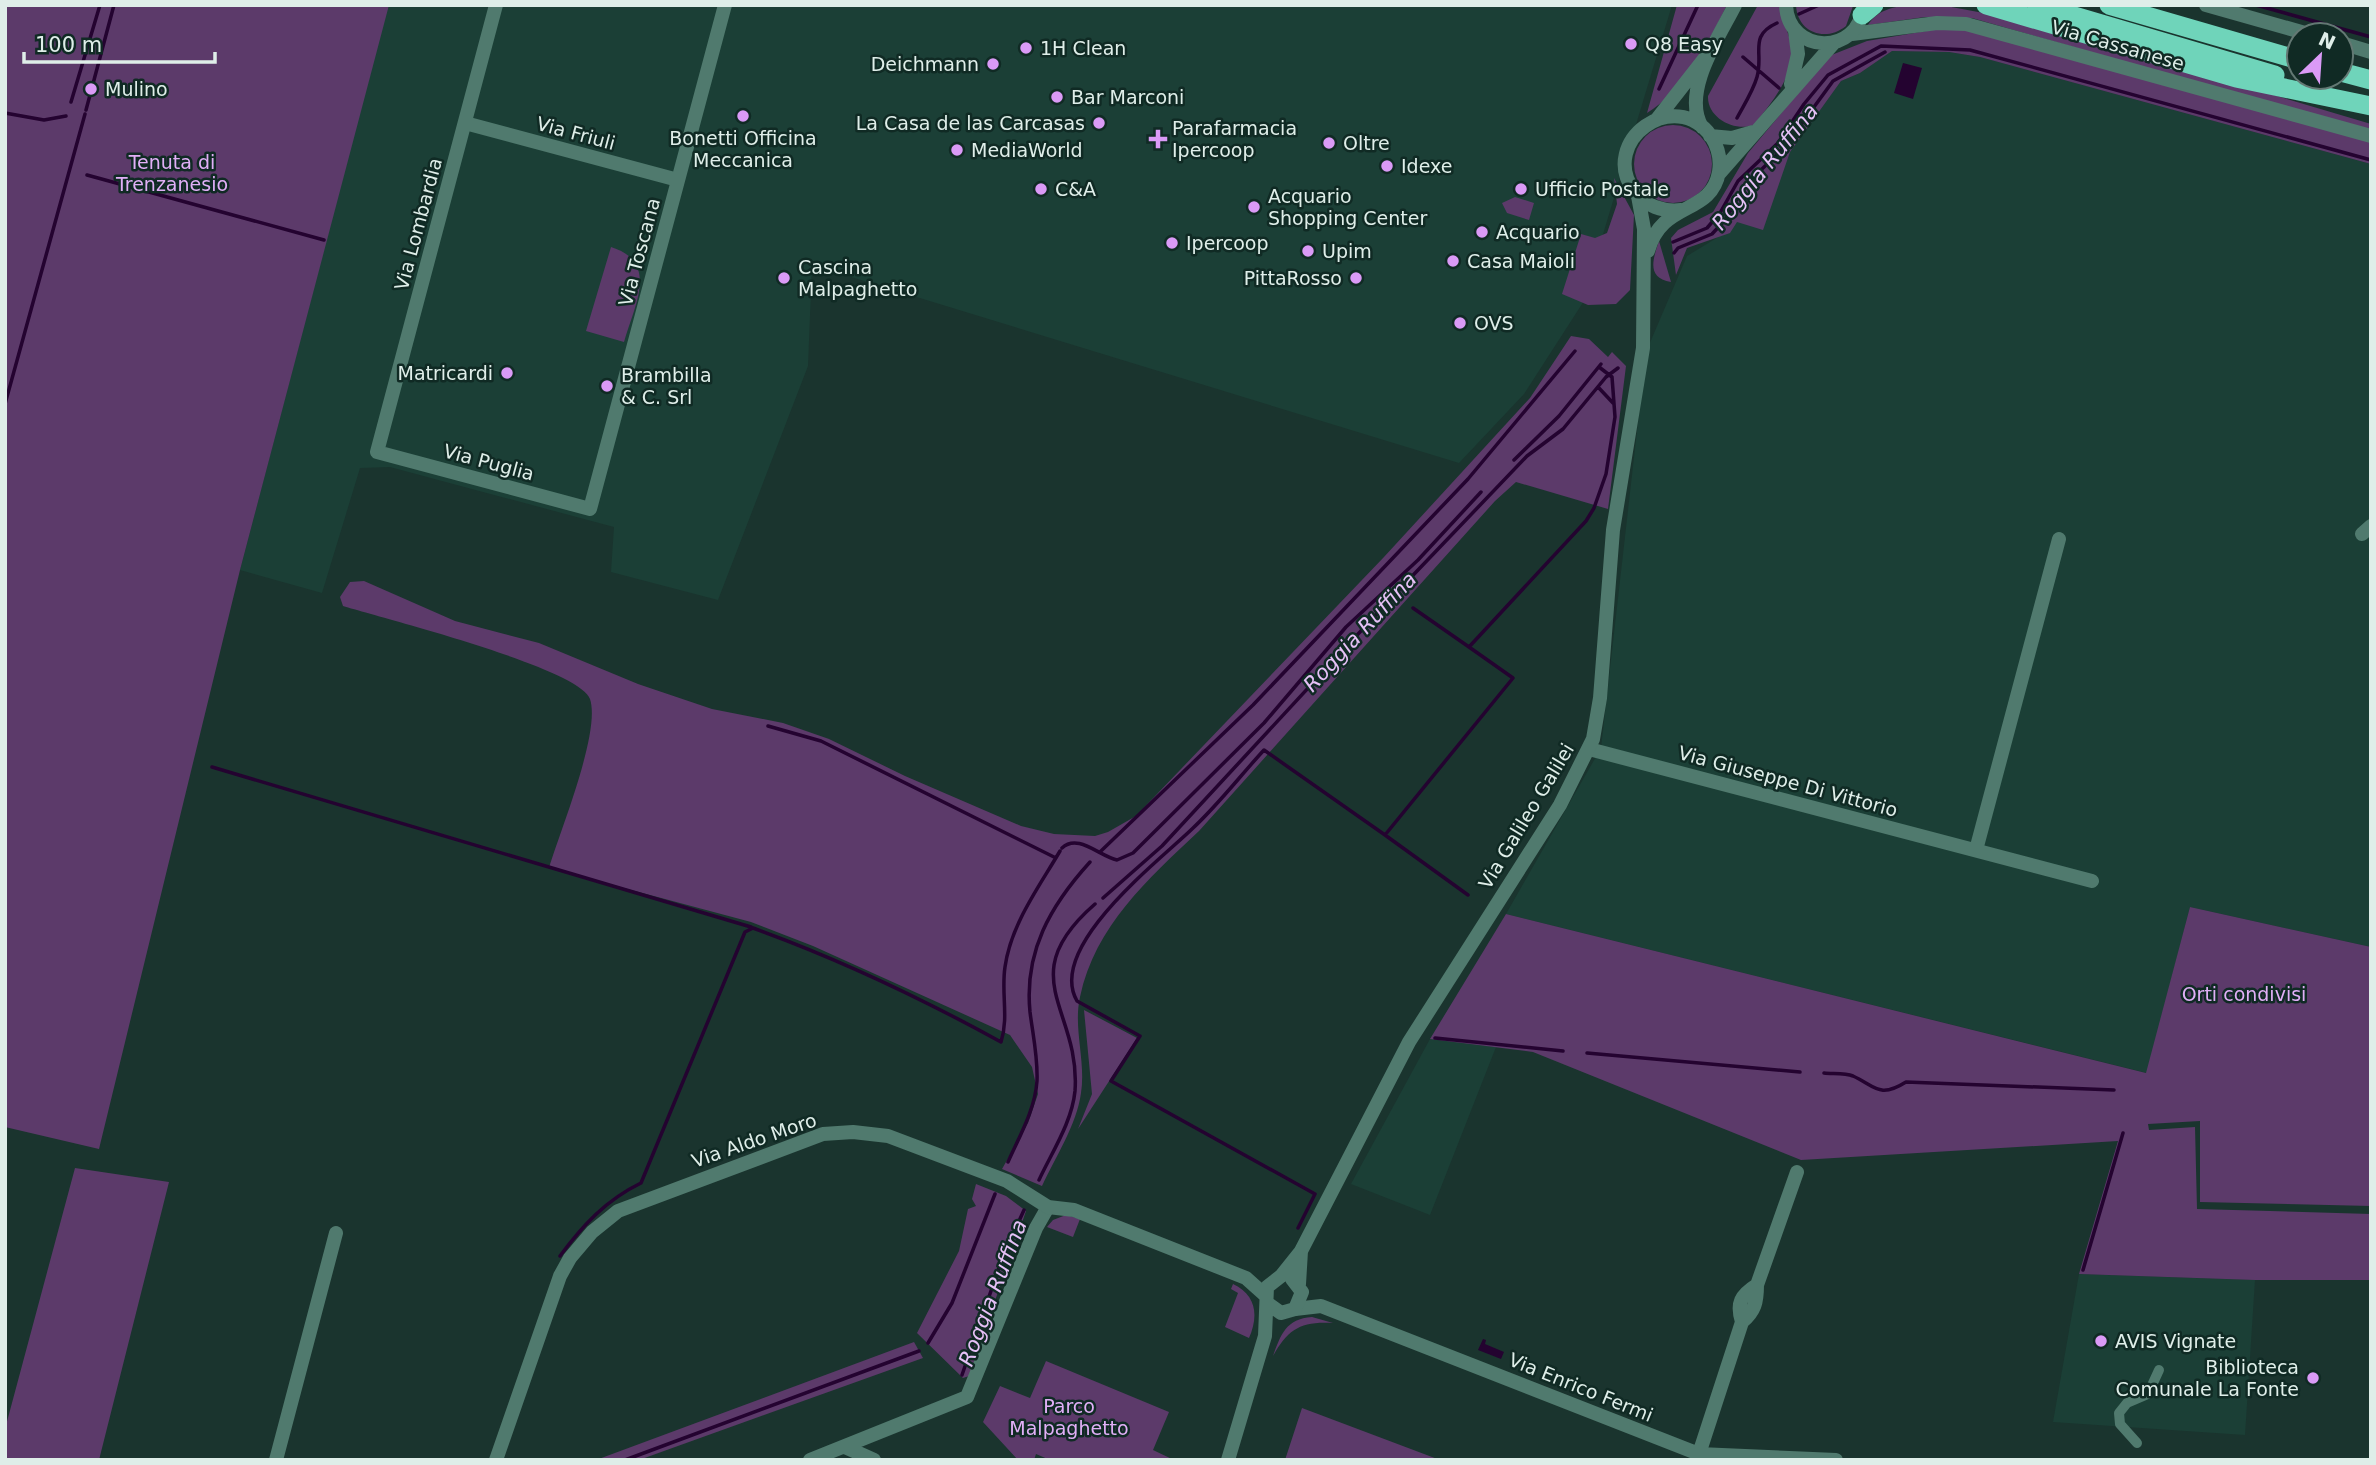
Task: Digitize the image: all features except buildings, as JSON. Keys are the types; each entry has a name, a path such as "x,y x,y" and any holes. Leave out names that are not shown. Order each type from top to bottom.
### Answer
{"highway":[{"path":"1986,5 2236,78 2371,104"},
{"path":"2037,5 2371,104"},
{"path":"2109,5 2285,56"}],"street":[{"name":"Via Lombardia","path":"377,452 496,5"},
{"name":"Via Toscana","path":"590,509 725,5"},
{"path":"1718,175 1718,153 1696,114 1695,98 1711,51 1735,5"},
{"path":"1786,5 1795,31 1798,58 1789,91"},
{"path":"2206,5 2285,27"},
{"path":"1644,262 1659,227 1681,210 1703,199 1718,175 1789,91 1833,44 1852,34 1866,9"},
{"name":"Via Cassanese","path":"1852,34 1937,23 1966,24 2371,135"},
{"path":"1795,31 1811,42 1833,44"},
{"path":"1681,210 1656,208 1638,196 1626,175 1626,152 1636,132 1657,119 1711,51"},
{"path":"1657,119 1682,117 1706,131 1734,138 1757,131"},
{"name":"Via Friuli","path":"465,123 678,180"},
{"name":"Via Galileo Galilei","path":"1300,1286 1301,1251 1414,1033 1560,805 1590,749 1600,703 1613,530 1643,348 1643,219 1638,196"},
{"name":"Via Puglia","path":"377,452 590,509"},
{"path":"1976,850 2059,539"},
{"name":"Via Giuseppe Di Vittorio","path":"1590,749 2092,881"},
{"name":"Via Aldo Moro","path":"496,1460 565,1266 597,1227 632,1205 815,1137 853,1132 892,1138 993,1175 1022,1189 1048,1207 1074,1210 1246,1278 1278,1277"},
{"path":"1698,1457 1742,1322 1738,1308 1743,1293 1757,1285 1797,1172"},
{"path":"810,1460 967,1397 1036,1228 1048,1207"},
{"path":"276,1460 336,1233"},
{"path":"1228,1460 1265,1336 1267,1287 1301,1251"},
{"path":"1278,1277 1291,1278 1321,1306"},
{"name":"Via Aldo Moro","path":"1246,1278 1266,1299"},
{"path":"1265,1336 1301,1299 1300,1286"},
{"path":"1266,1299 1275,1310 1290,1311 1321,1306"},
{"name":"Via Enrico Fermi","path":"1321,1306 1698,1457 1836,1460"},
{"path":"2137,1443 2120,1424 2119,1412 2127,1403 2148,1394 2159,1370"},
{"path":"845,1447 874,1460"}],"shaded area":[{"path":"384,5 1672,5 1582,304 1524,394 1459,463 812,265 808,366 718,600 611,572 614,527 390,467 360,468 322,593 240,570 328,234"},
{"path":"1892,51 1949,52 1980,57 2371,164 2371,947 2190,907 2147,1073 1506,914 1601,748 1646,352 1687,256 1720,236 1790,152 1841,81 1860,73"},
{"path":"1903,63 1922,68 1913,99 1894,93"},
{"path":"1430,1039 1496,1047 1430,1215 1351,1184"},
{"path":"2079,1274 2255,1280 2245,1435 2053,1422"},
{"path":"1483,1339 1486,1340 1485,1344 1504,1352 1501,1359 1478,1350"}],"green space":[{"name":"Tenuta di Trenzanesio","path":"5,5 389,5 240,570 99,1149 5,1127"},
{"path":"1677,5 1727,5 1684,79 1660,104 1647,113"},
{"path":"1758,5 1780,5 1789,37 1791,62 1783,84 1754,125 1739,127 1717,117 1709,104 1708,96"},
{"path":"1796,5 1853,6 1846,26 1829,34 1821,34 1801,22"},
{"path":"1914,5 1946,6 2021,20 2371,124 2371,132 1972,18 1925,17 1868,25 1883,11 1893,8"},
{"path":"1944,28 1970,29 2371,141 2371,164 1980,57 1949,52 1892,51 1860,73 1841,81 1790,152 1763,230 1737,222 1730,233 1687,248 1676,275 1671,238 1678,230 1713,212 1748,153 1829,56 1867,41"},
{"path":"1665,125 1681,125 1695,131 1706,142 1712,156 1712,172 1706,186 1695,197 1681,203 1665,203 1651,197 1640,186 1634,172 1634,156 1640,142 1651,131"},
{"path":"1614,178 1634,215 1630,290 1616,304 1588,305 1562,294 1581,234 1595,238 1607,233 1617,204"},
{"path":"1515,197 1534,203 1529,220 1507,213 1502,203"},
{"path":"1659,241 1671,282 1658,276 1653,267"},
{"path":"611,247 626,254 635,263 639,274 640,287 624,342 586,331"},
{"path":"1571,336 1589,339 1608,357 1612,352 1626,366 1608,509 1516,482 1495,501 1199,831 1126,905 1098,948 1087,971 1078,1009 1082,1069 1079,1105 1042,1186 1002,1169 1028,1123 1038,1094 1032,1067 1010,1035 813,946 751,922 549,868 585,757 592,714 590,699 578,687 553,673 477,645 343,606 340,597 350,582 364,581 455,621 539,643 638,684 712,709 783,723 829,739 905,776 1021,826 1054,834 1095,836 1108,832 1136,816 1384,557 1530,398"},
{"name":"Orti condivisi","path":"2190,907 2371,947 2371,1206 2200,1202 2200,1121 2148,1124 2149,1130 2195,1127 2197,1209 2371,1214 2371,1280 2255,1280 2079,1274 2118,1141 1801,1160 1533,1052 1430,1039 1506,914 2146,1073"},
{"path":"1084,1010 1137,1038 1078,1129 1092,1094"},
{"path":"75,1168 169,1182 99,1460 5,1458 5,1429"},
{"path":"976,1184 1006,1196 1026,1211 969,1376 963,1378 917,1333 959,1251 968,1209 976,1206 972,1199"},
{"path":"1066,1215 1080,1219 1073,1237 1047,1227 1053,1220"},
{"path":"1233,1284 1247,1294 1253,1306 1254,1321 1249,1338 1225,1327 1238,1293 1231,1289"},
{"path":"1312,1317 1333,1323 1304,1325 1284,1339 1273,1356 1290,1324"},
{"path":"914,1342 923,1358 639,1460 596,1460"},
{"name":"Parco Malpaghetto","path":"1046,1361 1169,1412 1153,1450 1174,1460 1050,1460 1036,1454 1034,1460 1018,1460 983,1422 1000,1386 1030,1398"},
{"path":"1302,1408 1440,1460 1285,1460"}],"waterway":[{"path":"71,102 100,5"},
{"path":"86,110 114,5"},
{"path":"1659,89 1698,5"},
{"path":"1799,14 1819,5"},
{"path":"2256,5 2371,37"},
{"path":"1737,118 1757,77 1760,39 1768,28 1777,23"},
{"path":"1673,242 1707,228 1720,213 1738,181 1778,143 1804,104 1828,75 1881,46 1970,50 2371,160"},
{"name":"Roggia Ruffina","path":"1674,253 1678,248 1712,234 1726,219 1744,186 1784,148 1833,81 1885,52"},
{"path":"1743,57 1779,88"},
{"path":"5,113 44,120 66,116"},
{"path":"5,404 85,114"},
{"path":"87,175 324,240"},
{"path":"1101,851 1253,705 1468,479 1575,351"},
{"path":"1514,460 1559,416 1601,364"},
{"path":"1298,1228 1315,1194 1111,1081 1140,1036 1077,1001 1072,979 1077,956 1091,931 1110,907 1202,820 1264,750 1385,835 1513,678 1469,647 1586,521 1594,508 1606,474 1615,417 1612,377 1599,367"},
{"name":"Roggia Ruffina","path":"1103,898 1162,846 1396,593 1527,456 1563,429 1606,377 1618,368"},
{"path":"1598,387 1613,403"},
{"path":"1062,848 1068,844 1082,844 1117,860 1133,853 1264,723 1346,627 1418,560 1481,492"},
{"path":"1413,608 1469,647"},
{"path":"768,726 821,741 1056,858"},
{"path":"212,767 751,927"},
{"path":"1385,835 1468,895"},
{"path":"560,1256 596,1214 641,1183 745,932 753,928 848,966 1001,1042 1008,951 1027,906 1060,851"},
{"path":"1008,1162 1026,1123 1036,1092 1037,1063 1029,990 1036,950 1052,913 1090,862"},
{"name":"Roggia Ruffina","path":"1039,1180 1066,1125 1075,1091 1074,1062 1053,974 1057,952 1070,930 1095,904"},
{"path":"1435,1038 1563,1051"},
{"path":"1587,1053 1800,1072"},
{"path":"1824,1073 1850,1075 1883,1090 1906,1082 2114,1090"},
{"path":"2083,1270 2123,1133"},
{"path":"928,1343 952,1303 995,1194"},
{"name":"Roggia Ruffina","path":"962,1375 1002,1259 1024,1210"},
{"path":"625,1460 919,1351"}],"place":[{"name":"Q8 Easy","path":"1631,44"},
{"name":"1H Clean","path":"1026,48"},
{"name":"Deichmann","path":"993,64"},
{"name":"Mulino","path":"91,89"},
{"name":"Bar Marconi","path":"1057,97"},
{"name":"Bonetti Officina Meccanica","path":"743,116"},
{"name":"La Casa de las Carcasas","path":"1099,123"},
{"name":"Parafarmacia Ipercoop","path":"1158,139"},
{"name":"Oltre","path":"1329,143"},
{"name":"MediaWorld","path":"957,150"},
{"name":"Idexe","path":"1387,166"},
{"name":"C&A","path":"1041,189"},
{"name":"Ufficio Postale","path":"1521,189"},
{"name":"Acquario Shopping Center","path":"1254,207"},
{"name":"Acquario","path":"1482,232"},
{"name":"Ipercoop","path":"1172,243"},
{"name":"Upim","path":"1308,251"},
{"name":"Casa Maioli","path":"1453,261"},
{"name":"Cascina Malpaghetto","path":"784,278"},
{"name":"PittaRosso","path":"1356,278"},
{"name":"OVS","path":"1460,323"},
{"name":"Matricardi","path":"507,373"},
{"name":"Brambilla & C. Srl","path":"607,386"},
{"name":"AVIS Vignate","path":"2101,1341"},
{"name":"Biblioteca Comunale La Fonte","path":"2313,1378"}]}
